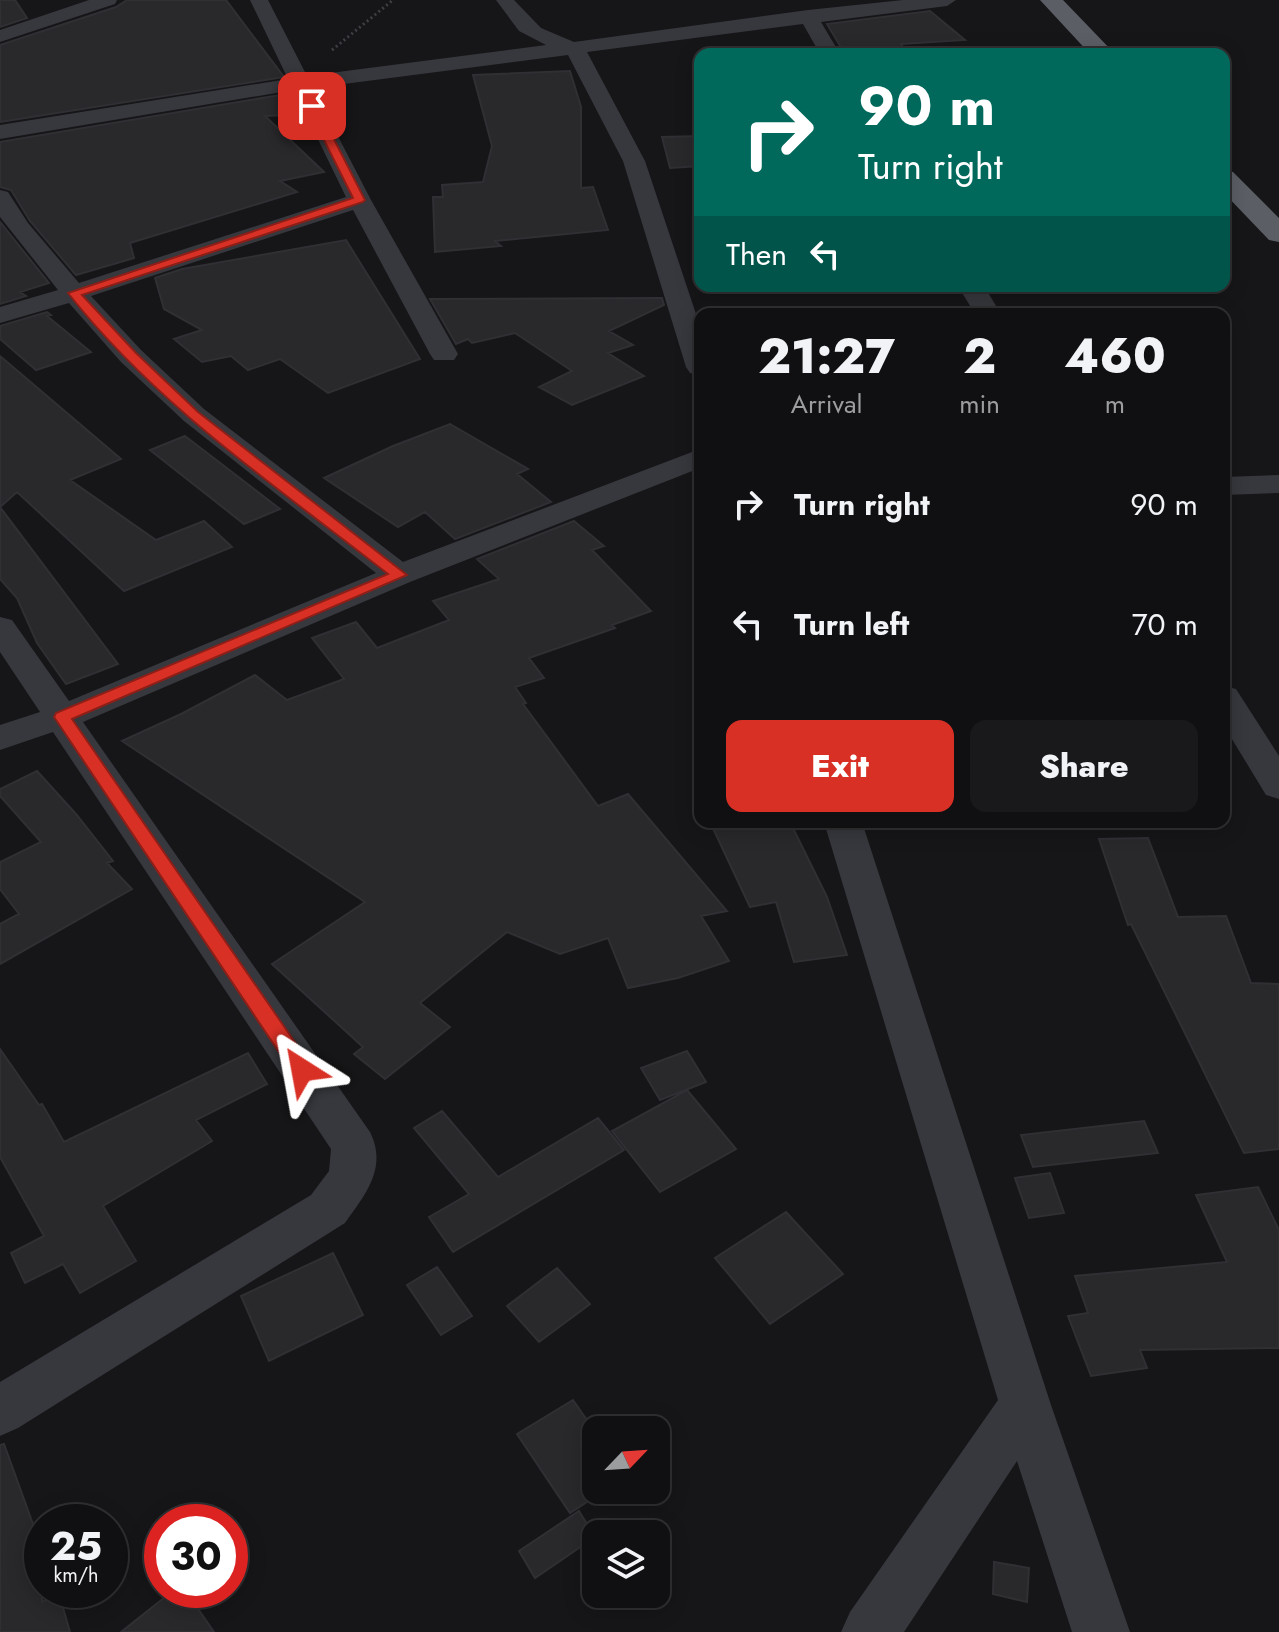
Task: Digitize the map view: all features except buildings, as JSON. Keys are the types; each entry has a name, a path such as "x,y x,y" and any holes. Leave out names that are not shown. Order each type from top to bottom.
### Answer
{"highway":[{"path":"1051,0 1097,48"},
{"path":"1230,184 1279,234"}],"street":[{"path":"0,36 108,0"},
{"path":"259,0 359,200 444,354"},
{"path":"505,0 517,20 531,32 575,49 634,161 694,348"},
{"path":"0,132 298,79 575,49 947,0"},
{"path":"808,16 827,48"},
{"path":"0,197 18,227 131,356 194,415 399,575"},
{"path":"0,315 359,200"},
{"path":"0,738 62,717 399,575 694,460"},
{"path":"1230,486 1279,484"},
{"path":"0,627 354,1146 352,1177 328,1209 0,1411"},
{"path":"1230,707 1279,786"},
{"path":"845,828 1025,1405 1101,1632"},
{"path":"870,1632 1025,1405"}],"path":[{"path":"298,79 393,0"}],"route":[{"path":"302,1070 62,717 399,575 194,415 131,356 74,293 359,200 312,106"}]}
